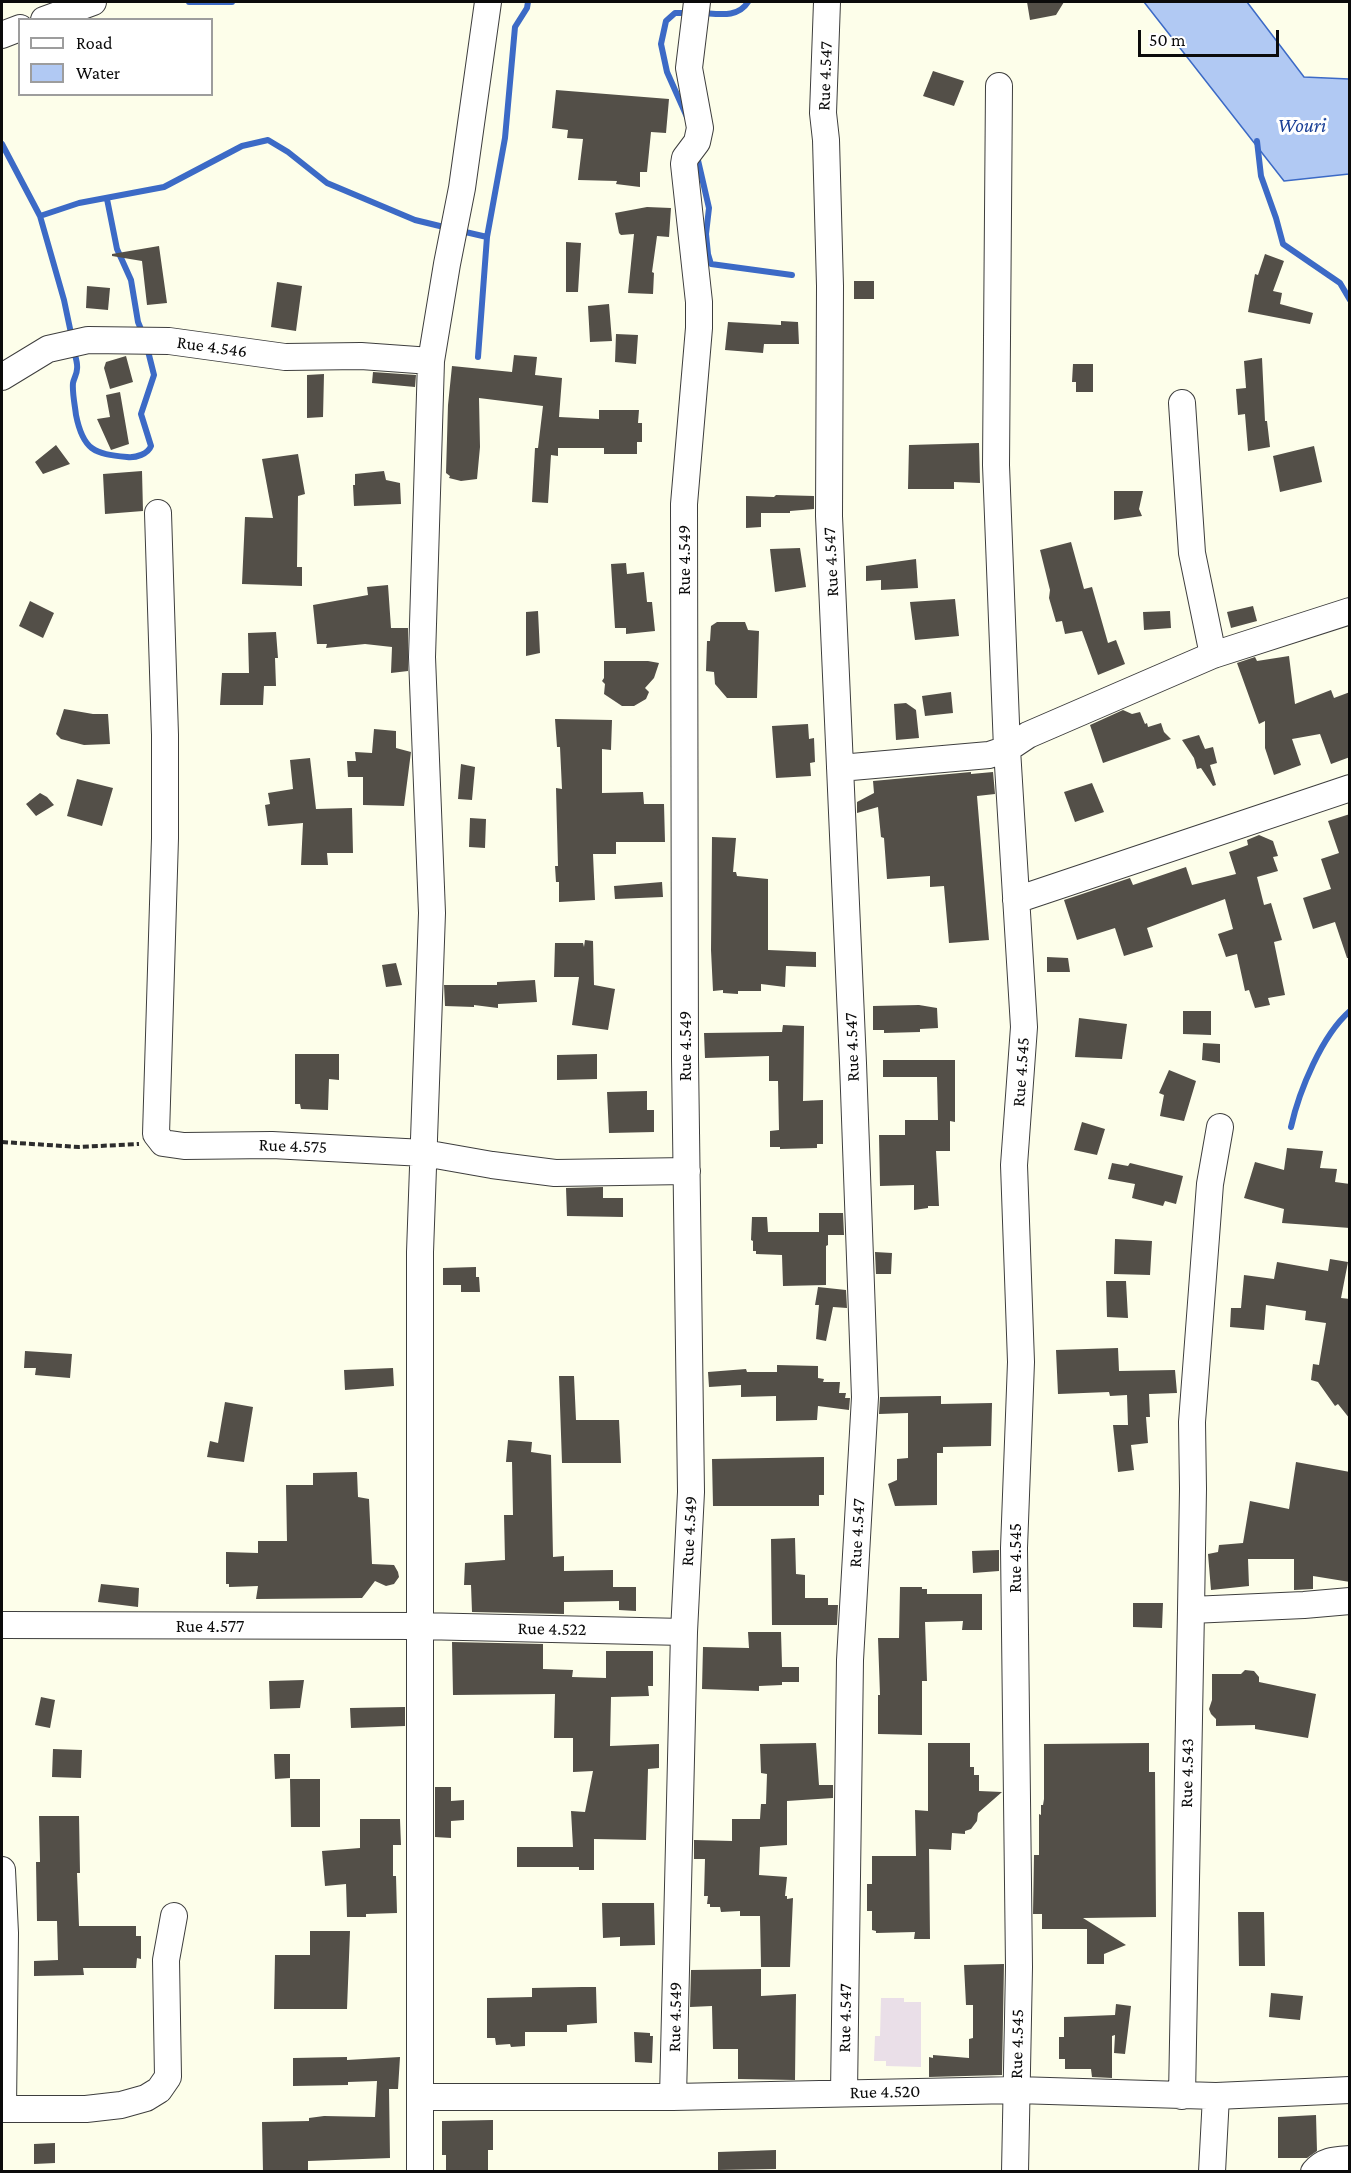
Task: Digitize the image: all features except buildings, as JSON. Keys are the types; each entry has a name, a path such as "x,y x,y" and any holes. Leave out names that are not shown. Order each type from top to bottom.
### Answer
{"street":[{"path":"49,18 93,2"},
{"path":"420,2172 419,1626 422,1424 420,1252 432,913 422,657 431,361 462,188 488,2"},
{"name":"Rue 4.549","path":"674,2097 684,1632 691,1492 684,504 699,328 699,302 684,164 685,158 697,142 700,128 689,68 697,2"},
{"name":"Rue 4.547","path":"827,2 823,113 826,140 830,286 829,516 865,1397 850,1660 844,2093"},
{"path":"2,35 18,29"},
{"name":"Rue 4.545","path":"999,86 996,465 1007,749 1024,1026 1014,1165 1021,1362 1014,1548 1018,1955 1014,2172"},
{"name":"Rue 4.546","path":"2,377 48,349 88,340 169,341 285,357 361,356 431,361"},
{"path":"1182,403 1192,553 1213,655"},
{"path":"158,513 165,735 165,815 156,1134 163,1143"},
{"path":"840,768 989,755 1007,749 1028,735 1213,655 1350,611"},
{"path":"1016,900 1350,788"},
{"name":"Rue 4.543","path":"1182,2096 1193,1489 1192,1422 1210,1184 1220,1127"},
{"name":"Rue 4.575","path":"163,1143 184,1146 272,1145 423,1153 555,1173 687,1171"},
{"path":"1191,1610 1350,1601"},
{"name":"Rue 4.577","path":"2,1625 419,1626"},
{"name":"Rue 4.522","path":"419,1626 684,1632"},
{"path":"2,1870 5,1933 2,2109 86,2109 121,2105 146,2098 159,2090 168,2077 166,1960 174,1916"},
{"name":"Rue 4.520","path":"421,2097 674,2097 1016,2090 1216,2096 1350,2090"},
{"path":"1212,2172 1216,2096"},
{"path":"1314,2172 1320,2164 1350,2159"}],"path":[{"path":"2,1142 79,1147 163,1143"}],"shaded area":[{"path":"881,1998 904,1998 904,2002 921,2002 921,2067 886,2066 886,2061 874,2061 875,2036 880,2036"}],"water":[{"name":"Wouri","path":"1144,2 1247,2 1304,77 1349,79 1349,174 1284,181"}],"waterway":[{"path":"189,2 232,2"},
{"path":"478,357 487,237 505,138 515,27 527,8 528,2"},
{"path":"703,13 734,13 748,2"},
{"path":"687,117 667,72 661,44 666,21 675,13 689,13"},
{"path":"40,216 79,203 164,187 242,146 268,140 288,152 327,183 415,220 448,228"},
{"path":"1257,141 1261,176 1283,244 1340,283 1350,300"},
{"path":"2,144 40,216 64,300 72,338"},
{"path":"697,156 709,208 706,234 711,264 792,275"},
{"path":"107,199 117,249 131,280 138,322 143,334"},
{"path":"461,231 487,237"},
{"path":"74,351 77,373 73,383 73,395 82,436 98,452 130,457 144,453 151,446 141,414 154,375 147,347"},
{"path":"1291,1127 1313,1064 1330,1034 1350,1011"}]}
